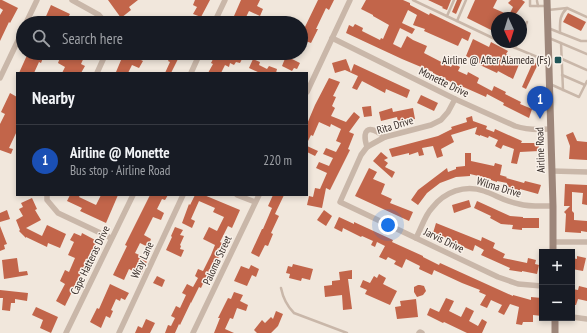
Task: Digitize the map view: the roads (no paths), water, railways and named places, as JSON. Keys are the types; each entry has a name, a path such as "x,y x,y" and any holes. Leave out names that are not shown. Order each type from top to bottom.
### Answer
{"main road":[{"name":"Airline Road","path":"547,5 553,249"},
{"path":"555,333 556,321"}],"street":[{"path":"29,16 37,0"},
{"path":"72,0 100,16"},
{"path":"217,16 225,0"},
{"path":"308,90 350,0"},
{"name":"Monette Drive","path":"332,38 455,99 515,126 534,130 550,129"},
{"path":"0,78 16,45"},
{"path":"97,72 103,60"},
{"path":"191,72 197,60"},
{"name":"Rita Drive","path":"340,202 361,155 367,147 385,137 430,125 441,120 448,112 455,99"},
{"path":"367,147 365,135 367,130 375,130 385,137"},
{"path":"552,171 587,172"},
{"name":"Wilma Drive","path":"416,238 431,208 441,197 455,190 470,188 484,191 504,200 519,204 553,206"},
{"path":"47,196 47,200 58,213 111,238"},
{"name":"Cape Hatteras Drive","path":"66,333 132,196"},
{"name":"Wray Lane","path":"119,333 184,196"},
{"path":"240,196 255,202"},
{"name":"Paloma Street","path":"193,333 258,196"},
{"name":"Jarvis Drive","path":"340,202 498,278 518,284 539,286"},
{"path":"553,242 587,242"},
{"path":"575,317 587,319"}],"lane":[{"path":"413,0 491,37"},
{"path":"422,4 424,0"},
{"path":"447,16 454,0"},
{"path":"457,21 466,0"},
{"path":"530,0 530,6 547,5 567,8 587,17"},
{"path":"537,1 538,6"},
{"path":"560,32 561,16 567,8"},
{"path":"547,27 581,41 587,41"},
{"path":"547,37 587,54"},
{"path":"561,43 562,90"},
{"path":"515,48 548,61"},
{"path":"562,59 587,70"},
{"path":"562,74 585,85"},
{"path":"549,84 579,97 587,81"},
{"path":"282,288 283,296 288,308 294,313 347,333"}],"place":[{"name":"Airline @ After Alameda (Fs)","path":"558,60"},
{"name":"Airline @ Monette","path":"540,119"}]}
